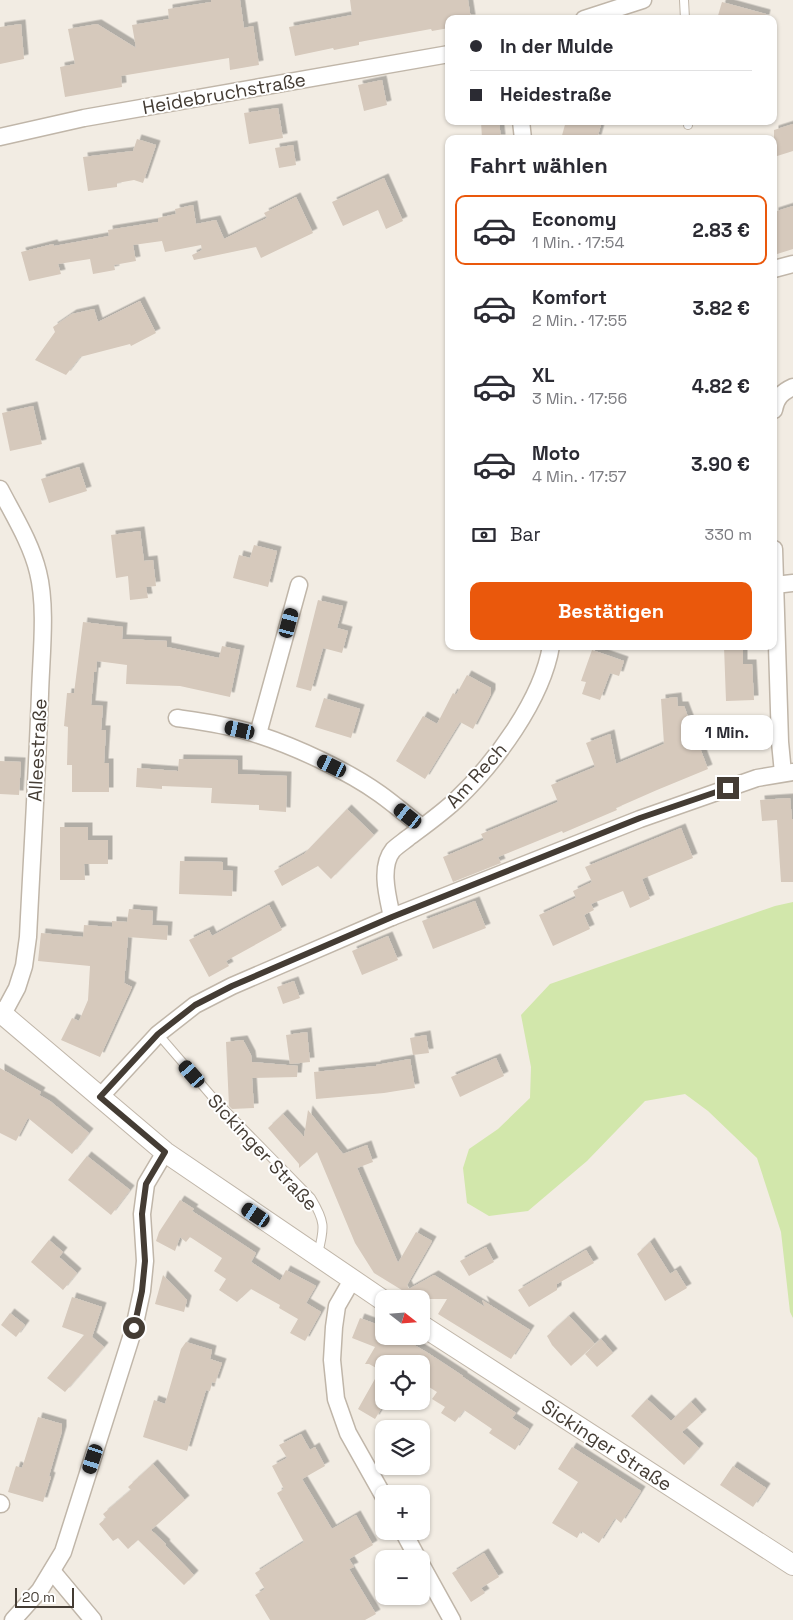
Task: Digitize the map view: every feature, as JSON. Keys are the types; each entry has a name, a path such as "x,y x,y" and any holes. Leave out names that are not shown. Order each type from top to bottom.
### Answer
{"street":[{"path":"596,15 643,0"},
{"name":"Heidebruchstraße","path":"0,137 84,118 445,55"},
{"path":"777,268 793,264"},
{"path":"777,400 783,391 793,387"},
{"name":"Alleestraße","path":"0,490 32,552 41,590 42,628 38,751 28,937 24,966 17,988 2,1013"},
{"path":"777,585 793,584"},
{"path":"258,734 299,585"},
{"path":"100,1097 158,1034 195,1005 232,986 392,917 640,818 742,783 788,772 780,742 777,648"},
{"name":"Am Rech","path":"392,917 385,882 386,866 392,851 456,801 494,759 524,717 538,687 549,659 550,650"},
{"path":"176,718 258,734 304,753 345,773 379,793 422,827"},
{"path":"2,1013 165,1152 375,1295"},
{"path":"13,1620 40,1590 63,1552 134,1328 142,1291 145,1261 142,1214 146,1184 165,1152"},
{"path":"352,1280 337,1306 334,1327 332,1360 336,1399 348,1433 377,1485"},
{"name":"Sickinger Straße","path":"430,1331 793,1565"},
{"path":"52,1571 94,1620"},
{"path":"430,1580 452,1620"}],"lane":[{"path":"684,0 685,15"},
{"name":"Sickinger Straße","path":"158,1034 215,1100 311,1198 321,1214 323,1225 323,1235 317,1256"}],"green space":[{"path":"793,902 793,1318 790,1312 781,1232 757,1158 708,1111 685,1094 645,1101 587,1161 528,1211 489,1216 467,1203 463,1168 469,1149 498,1129 530,1098 531,1067 521,1015 550,984 775,906"}],"building":[{"path":"211,0 240,0 244,28 253,26 259,65 230,70 229,58 121,76 122,87 65,97 60,67 75,64 68,29 97,24 136,48 132,25 169,19 168,9 211,2"},
{"path":"350,0 468,0 470,15 445,15 445,29 432,31 431,29 359,42 359,45 295,56 289,27 352,15"},
{"path":"722,2 766,14 766,15 718,15"},
{"path":"21,24 24,59 0,64 0,27"},
{"path":"382,80 387,105 364,111 358,85"},
{"path":"278,108 283,138 249,144 244,113"},
{"path":"793,124 793,151 777,156 777,135 774,135 774,130"},
{"path":"481,125 499,125 501,135 482,135"},
{"path":"565,125 601,125 598,135 562,135"},
{"path":"137,139 156,145 143,183 134,180 117,183 117,187 88,191 83,157 133,151"},
{"path":"293,145 296,165 279,168 275,148"},
{"path":"384,178 403,221 386,229 378,210 343,226 332,202"},
{"path":"296,197 313,233 261,258 256,247 194,260 192,255 202,250 201,245 165,252 162,241 133,245 136,261 114,265 115,270 93,274 90,259 58,264 61,274 29,281 21,252 53,244 54,246 109,236 108,230 158,222 158,218 176,214 175,209 193,205 196,224 216,220 224,239 267,218 264,213"},
{"path":"793,206 793,249 777,254 777,211"},
{"path":"140,301 156,333 131,346 130,344 80,357 66,375 35,360 55,332 53,327 72,314 94,309 98,322"},
{"path":"33,406 42,444 10,451 2,413"},
{"path":"79,467 87,491 49,503 41,479"},
{"path":"140,531 144,561 153,560 156,586 146,587 148,598 130,600 128,576 116,578 111,535"},
{"path":"254,545 277,551 268,587 233,578 239,555 250,558"},
{"path":"318,600 343,606 337,628 348,631 342,653 323,648 311,691 296,687"},
{"path":"83,622 123,627 122,639 167,641 167,647 219,658 222,646 240,650 230,697 180,686 126,684 127,665 97,661 91,705 103,706 101,730 106,730 104,763 109,763 109,792 72,792 72,765 67,765 68,727 64,726 67,693 74,693"},
{"path":"592,650 624,661 619,676 610,673 600,700 582,694 586,682 581,681"},
{"path":"724,650 743,650 743,664 752,664 754,700 726,701"},
{"path":"467,675 491,688 491,694 473,729 460,722 425,779 396,761 423,716 437,724 453,693 456,695"},
{"path":"677,697 678,706 684,706 708,769 563,833 562,831 498,857 501,863 453,882 443,857 484,840 481,834 558,802 551,785 595,767 586,743 610,734 616,764 664,744 661,699"},
{"path":"324,698 360,709 351,738 315,727"},
{"path":"179,759 238,760 238,774 287,776 286,812 259,810 259,805 211,803 212,788 162,786 162,789 136,787 137,768 178,771"},
{"path":"0,761 21,762 19,795 0,794"},
{"path":"790,798 793,819 793,882 781,882 777,820 762,821 760,800"},
{"path":"347,809 374,835 331,879 318,866 282,886 274,871 304,854"},
{"path":"60,827 88,827 88,840 108,840 108,864 84,864 85,880 60,880"},
{"path":"681,828 693,858 642,879 650,899 630,908 623,891 591,904 594,910 584,915 590,929 553,946 539,915 576,898 573,891 592,882 585,867"},
{"path":"180,861 223,862 223,870 233,871 232,896 179,894"},
{"path":"475,901 486,928 433,949 422,921"},
{"path":"269,905 282,930 226,961 229,966 209,977 189,940 209,930 212,936"},
{"path":"129,909 153,911 152,925 168,926 167,940 128,937 124,983 132,987 100,1057 61,1040 72,1018 79,1021 88,1000 90,966 38,961 41,933 83,937 84,925 112,927 112,921 127,922"},
{"path":"388,936 398,960 362,975 352,951"},
{"path":"294,981 300,998 283,1004 277,987"},
{"path":"307,1032 310,1062 290,1064 286,1035"},
{"path":"426,1035 429,1053 413,1055 410,1038"},
{"path":"243,1040 251,1055 252,1062 298,1066 297,1077 252,1078 254,1108 232,1109 229,1106 226,1042"},
{"path":"496,1058 504,1076 460,1097 451,1077"},
{"path":"410,1059 415,1088 384,1093 316,1099 314,1072 376,1066"},
{"path":"0,1068 41,1092 39,1095 50,1101 89,1133 72,1154 28,1118 16,1141 0,1133"},
{"path":"308,1110 343,1154 367,1145 373,1162 357,1168 398,1263 416,1232 432,1241 407,1285 409,1289 434,1275 485,1307 482,1300 530,1330 511,1359 438,1314 447,1299 430,1299 430,1290 402,1290 374,1273 355,1243 317,1152 299,1168 299,1164 268,1128 283,1114 304,1137"},
{"path":"87,1156 130,1190 111,1215 68,1180"},
{"path":"180,1200 194,1209 192,1211 256,1253 251,1262 280,1281 286,1270 316,1286 306,1303 321,1312 305,1341 290,1333 298,1319 279,1308 280,1305 251,1289 237,1302 219,1290 226,1279 214,1271 222,1258 190,1237 186,1242 180,1237 175,1251 156,1241 159,1232"},
{"path":"49,1240 63,1252 59,1257 77,1273 63,1290 31,1262"},
{"path":"650,1242 670,1274 676,1270 687,1288 665,1301 637,1254"},
{"path":"486,1247 494,1262 469,1276 460,1261"},
{"path":"586,1250 594,1263 557,1284 557,1290 529,1307 518,1290"},
{"path":"163,1275 187,1300 184,1312 155,1304"},
{"path":"72,1297 102,1307 92,1337 104,1347 65,1392 47,1378 84,1335 62,1327"},
{"path":"10,1313 25,1325 16,1337 1,1325"},
{"path":"569,1316 595,1344 571,1366 552,1345 547,1336"},
{"path":"360,1318 375,1324 375,1345 414,1345 463,1376 516,1413 512,1418 529,1429 515,1450 489,1433 492,1429 464,1410 455,1422 441,1413 445,1407 432,1399 437,1392 430,1388 430,1355 375,1355 375,1367 365,1364 375,1347 352,1338"},
{"path":"601,1339 613,1353 597,1367 585,1354"},
{"path":"186,1342 212,1350 210,1359 222,1363 215,1383 212,1382 210,1391 206,1390 187,1451 143,1437 154,1400 165,1404 181,1349"},
{"path":"375,1379 375,1410 380,1410 375,1419 358,1409"},
{"path":"647,1399 671,1421 691,1402 702,1414 682,1432 699,1448 684,1465 631,1416"},
{"path":"38,1417 62,1424 62,1431 49,1476 51,1477 43,1502 8,1492 16,1466 22,1468"},
{"path":"301,1434 310,1450 315,1447 325,1466 302,1479 332,1529 356,1515 373,1545 349,1559 354,1567 349,1569 376,1614 365,1620 270,1620 255,1595 265,1589 255,1573 304,1542 277,1493 284,1489 272,1466 287,1458 279,1445"},
{"path":"572,1447 641,1491 621,1523 615,1518 599,1543 581,1531 577,1538 552,1523 578,1482 558,1469"},
{"path":"153,1464 185,1500 151,1530 194,1575 184,1585 138,1540 128,1549 118,1538 113,1541 99,1524 106,1518 103,1514 131,1490 128,1487"},
{"path":"733,1466 766,1488 753,1507 720,1485"},
{"path":"484,1553 499,1577 481,1588 485,1593 471,1602 452,1573"}],"route":[{"path":"134,1328 142,1291 145,1261 142,1214 146,1184 165,1152 100,1097 158,1034 195,1005 244,980 392,917 640,818 728,788"}]}
